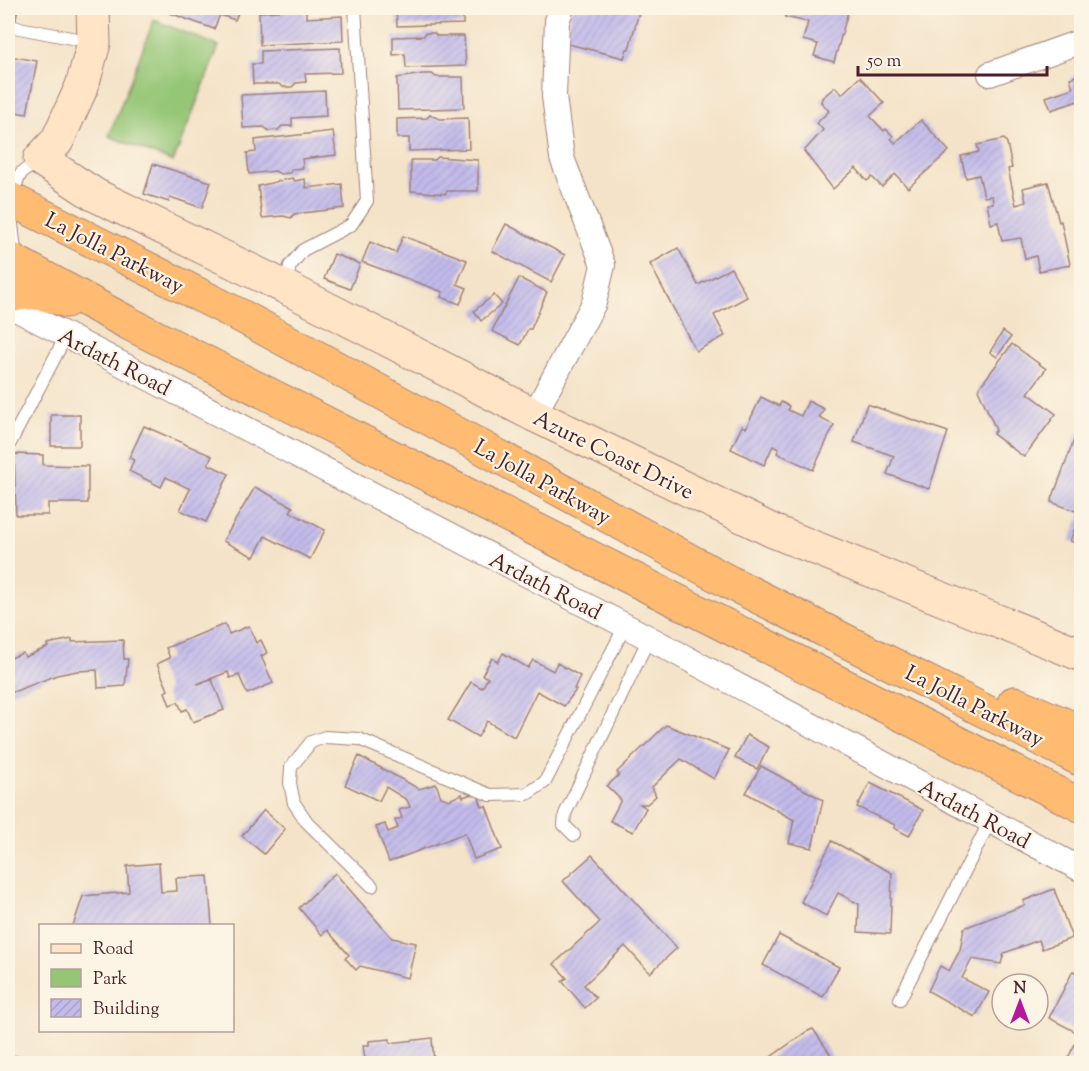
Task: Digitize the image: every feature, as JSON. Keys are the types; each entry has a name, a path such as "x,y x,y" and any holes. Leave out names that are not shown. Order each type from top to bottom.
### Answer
{"highway":[{"name":"La Jolla Parkway","path":"8,199 243,317 729,582 1082,760"},
{"name":"La Jolla Parkway","path":"12,260 128,323 1082,806"},
{"path":"8,297 18,293 44,292 128,323"},
{"path":"778,605 1082,732"}],"street":[{"path":"40,159 57,141 82,86 94,43 93,8"},
{"path":"534,415 594,303 603,265 562,158 554,96 557,21 562,8"},
{"path":"990,74 1082,41"},
{"name":"Azure Coast Drive","path":"40,159 95,195 285,287 534,415 773,531 1082,655"},
{"name":"Ardath Road","path":"8,305 649,638 1082,870"}],"lane":[{"path":"285,287 290,266 303,250 351,225 367,201 355,8"},
{"path":"14,27 94,43"},
{"path":"12,260 8,199 21,173 40,159"},
{"path":"8,447 66,336"},
{"path":"372,886 307,822 294,803 290,783 291,767 311,742 325,737 359,739 490,795 527,794 545,782 625,626"},
{"path":"574,835 564,825 566,814 649,638"},
{"path":"900,999 990,821"}],"green space":[{"path":"154,20 219,46 173,162 109,136"}],"building":[{"path":"8,8 18,8 9,56 37,61 27,114 8,111"},
{"path":"156,8 240,8 235,20 220,15 214,29"},
{"path":"282,8 306,10 306,18 342,16 343,41 260,45 259,12 279,11"},
{"path":"396,8 463,8 463,24 397,26"},
{"path":"572,8 640,8 629,49 624,58 564,43"},
{"path":"783,8 849,8 834,62 814,56 818,44 803,40 808,22 785,17"},
{"path":"425,33 434,33 437,36 464,36 466,66 406,68 405,54 393,55 393,37 424,36"},
{"path":"340,48 341,73 305,74 306,82 296,83 292,87 283,87 279,84 253,84 252,64 261,64 261,51"},
{"path":"432,74 436,77 463,77 464,108 398,110 397,78"},
{"path":"1082,74 1082,110 1078,101 1051,110 1046,97 1073,88 1070,78"},
{"path":"860,77 884,103 870,116 884,131 886,129 893,136 891,138 895,143 921,120 949,151 908,188 895,174 882,187 872,177 867,181 856,168 833,189 804,151 823,130 817,123 829,111 821,102 822,98 835,87 842,94"},
{"path":"325,91 326,116 292,118 292,126 282,126 278,130 269,131 264,127 243,128 241,95"},
{"path":"430,115 440,119 468,118 469,149 409,151 409,138 397,138 397,119 427,118"},
{"path":"333,131 336,155 302,159 303,168 292,169 290,173 280,174 275,171 249,174 247,153 256,152 255,140"},
{"path":"1004,139 1007,143 1012,168 1008,169 1016,205 1026,202 1023,188 1048,182 1059,222 1061,221 1070,265 1039,271 1036,256 1025,259 1021,238 1002,241 998,222 991,224 987,204 993,203 992,196 984,197 979,175 966,178 961,156 979,152 977,145"},
{"path":"438,157 478,160 478,191 447,191 445,194 411,191 411,160 435,160"},
{"path":"153,164 211,182 202,208 170,197 169,202 144,194"},
{"path":"292,178 295,181 305,179 306,188 342,184 344,208 294,214 291,218 283,216 262,218 258,186"},
{"path":"506,224 565,255 551,282 492,251"},
{"path":"403,236 467,260 457,284 467,288 460,304 441,297 443,292 362,262 370,242 396,253"},
{"path":"678,248 698,285 731,268 747,297 714,315 725,336 696,351 650,264"},
{"path":"334,254 360,264 350,289 324,279"},
{"path":"519,278 547,292 531,329 528,329 520,345 492,331"},
{"path":"494,295 502,304 481,321 474,311"},
{"path":"1003,331 1011,337 997,357 990,352"},
{"path":"1012,344 1046,369 1028,393 1056,414 1024,457 993,434 996,430 978,389"},
{"path":"761,397 779,406 781,402 789,406 788,410 801,416 808,401 824,409 819,418 834,425 813,470 777,453 779,449 773,446 764,465 731,449 742,426 746,428"},
{"path":"867,404 948,432 929,489 887,474 894,456 854,442"},
{"path":"51,415 80,415 80,446 51,446"},
{"path":"144,426 212,456 208,464 229,474 206,522 180,510 190,489 166,477 161,487 129,471 134,460 129,458"},
{"path":"1077,432 1082,434 1082,545 1070,541 1081,513 1051,502"},
{"path":"14,454 43,455 43,465 88,466 88,503 48,503 48,515 16,515"},
{"path":"255,487 293,507 290,512 325,530 310,559 265,536 254,557 223,541"},
{"path":"225,624 229,634 249,626 256,643 261,640 267,653 261,656 273,683 247,694 239,675 230,678 228,672 197,684 212,680 224,710 193,722 187,709 182,711 178,702 170,705 165,692 168,690 157,664 170,658 166,648"},
{"path":"72,639 72,642 123,640 124,659 128,659 125,686 98,688 97,670 77,671 57,675 8,694 8,659 23,653 25,657 48,647 47,644"},
{"path":"503,653 528,668 533,660 553,671 557,663 580,676 574,689 576,690 564,706 537,691 514,737 487,721 478,737 448,720 471,682 482,688 488,678 482,675 492,658 498,662"},
{"path":"666,725 729,750 714,779 681,759 652,787 656,796 647,804 640,804 646,808 633,832 610,821 621,800 607,786 619,775 617,772"},
{"path":"747,735 769,747 757,769 735,758"},
{"path":"359,756 419,789 436,784 441,797 449,800 462,794 463,797 477,792 482,807 486,806 502,849 474,859 465,833 389,862 376,827 385,824 388,832 398,828 395,820 402,818 399,810 410,807 407,800 386,787 379,801 345,785"},
{"path":"761,766 823,800 812,848 789,843 794,820 746,793"},
{"path":"870,783 923,810 909,836 894,828 895,825 857,807"},
{"path":"264,810 285,829 264,854 242,836"},
{"path":"832,841 892,873 890,934 858,932 859,904 838,893 826,916 801,902"},
{"path":"592,855 677,948 650,973 625,946 584,985 596,998 585,1008 562,981 567,978 554,964 600,922 563,881"},
{"path":"159,863 161,892 177,891 176,878 208,876 212,924 74,924 83,896 129,892 127,866"},
{"path":"335,873 392,938 416,943 408,978 360,966 356,970 345,958 349,955 327,930 322,935 299,908"},
{"path":"1054,889 1072,938 1042,949 1039,940 1004,953 1001,964 972,959 962,978 989,992 975,1017 928,991 940,966 949,971 960,950 964,928 1025,905 1023,901"},
{"path":"779,935 839,967 823,997 763,965"},
{"path":"1073,971 1082,975 1082,1064 1067,1060 1080,1034 1050,1019"},
{"path":"813,1029 837,1064 761,1064 806,1032"},
{"path":"432,1038 434,1064 347,1064 365,1060 363,1045 369,1045 369,1041 390,1039 390,1043"},
{"path":"8,1056 17,1056 18,1064 8,1064"}]}
